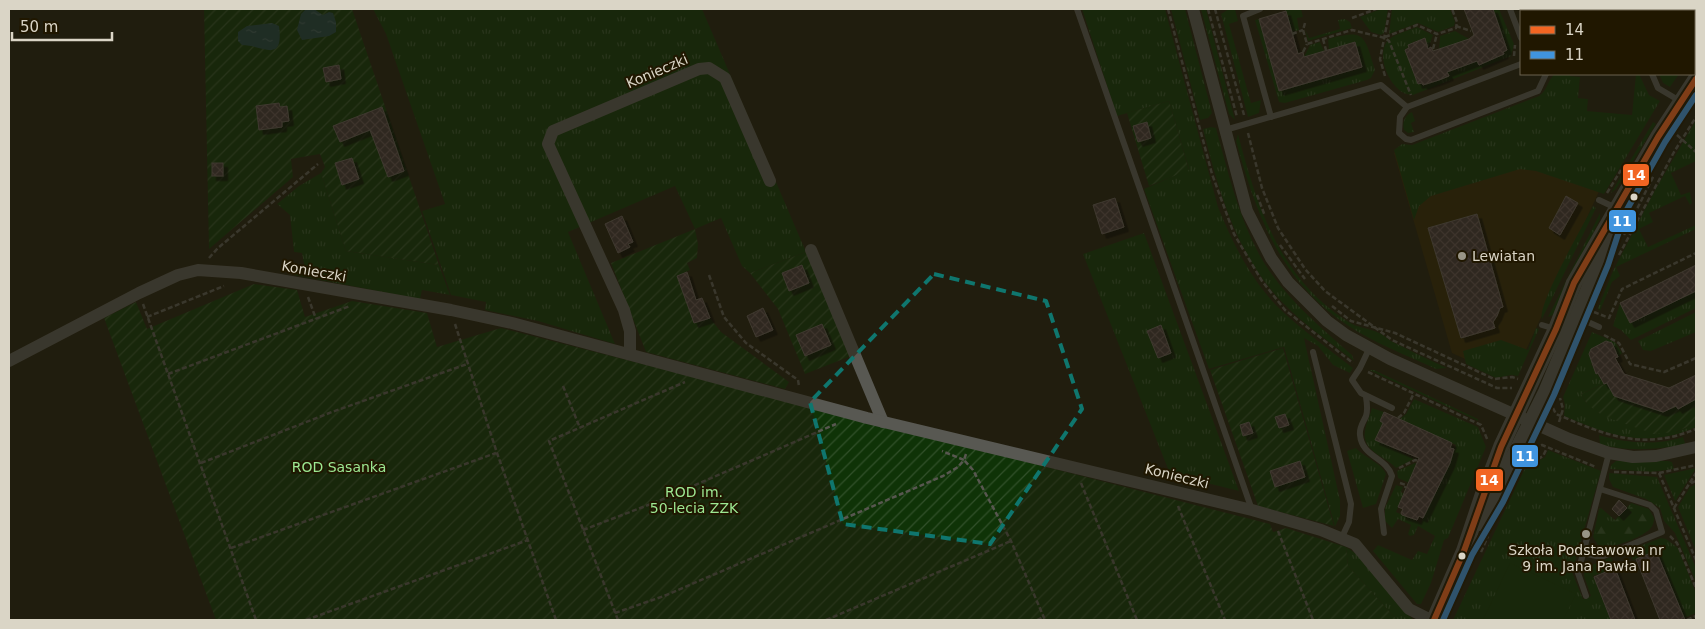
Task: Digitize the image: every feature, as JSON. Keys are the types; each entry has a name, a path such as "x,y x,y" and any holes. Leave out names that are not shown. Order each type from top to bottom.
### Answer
{"street":[{"path":"1193,9 1247,211 1271,258 1288,282 1308,303 1346,336 1369,349 1516,416 1609,453 1656,456 1696,447"},
{"name":"Konieczki","path":"630,354 630,331 624,310 548,144 553,131 699,69 709,68 725,78 770,181"},
{"path":"1471,555 1491,471 1516,416 1549,327 1617,209 1696,79"},
{"path":"1434,620 1471,555 1495,498 1582,314 1617,209"},
{"path":"811,250 883,422"},
{"name":"Konieczki","path":"9,361 139,293 178,275 198,270 241,274 451,310 512,323 883,422 1252,510 1342,537 1363,551 1409,609 1430,620"}],"lane":[{"path":"1077,9 1252,510"},
{"path":"1260,9 1243,16 1271,117"},
{"path":"1510,9 1520,35"},
{"path":"1520,64 1407,107 1400,117 1399,133 1406,139 1411,140 1538,91 1544,82 1545,75"},
{"path":"1652,75 1658,88 1681,102"},
{"path":"1225,130 1381,85 1407,107"},
{"path":"1601,201 1617,209"},
{"path":"1582,314 1599,330"},
{"path":"1369,349 1352,380 1357,390 1392,408"},
{"path":"1313,352 1351,504 1349,522 1342,537"},
{"path":"1366,396 1367,408 1360,428 1360,436 1366,452 1386,464 1391,472 1391,482 1381,509 1384,533"},
{"path":"1586,596 1578,573 1609,453"},
{"path":"1583,553 1601,557 1662,532 1656,511 1650,505 1600,490"}],"path":[{"path":"1208,9 1268,206 1292,250 1306,270 1325,291 1392,340 1498,388 1510,388 1516,385 1522,375"},
{"path":"1215,9 1243,125"},
{"path":"1352,18 1376,9"},
{"path":"1386,78 1382,72 1380,59 1390,9"},
{"path":"1452,9 1457,22 1456,26"},
{"path":"1303,52 1307,44 1304,30 1305,23"},
{"path":"1385,38 1417,25 1437,34 1456,26 1471,31"},
{"path":"1292,34 1304,30"},
{"path":"1307,44 1352,30 1385,38 1389,41 1414,96 1406,95"},
{"path":"1433,49 1437,34"},
{"path":"1512,36 1516,50 1512,58"},
{"path":"1323,39 1326,50"},
{"path":"1677,134 1696,152"},
{"path":"198,270 218,248 318,164"},
{"path":"1601,201 1624,164"},
{"path":"1255,188 1267,221"},
{"path":"1277,240 1310,284"},
{"path":"1582,314 1609,318 1622,289 1696,252"},
{"path":"147,317 231,283 241,274"},
{"path":"709,275 724,317 746,343 798,380 801,400"},
{"path":"308,286 308,294 316,319"},
{"path":"139,293 256,620"},
{"path":"1327,301 1351,320 1395,333 1455,361"},
{"path":"168,374 350,306"},
{"path":"1599,330 1619,344 1630,364 1664,372 1696,358"},
{"path":"461,341 497,453 556,620"},
{"path":"200,463 332,412 467,364"},
{"path":"1360,368 1481,425 1487,440 1491,442"},
{"path":"618,620 549,441 686,382"},
{"path":"563,386 580,428"},
{"path":"1398,418 1404,413 1414,395"},
{"path":"1556,414 1591,429 1623,439 1660,439 1696,429"},
{"path":"583,530 656,502 839,422 830,420"},
{"path":"936,448 964,460 973,470 1011,541 1044,619 1037,620"},
{"path":"616,613 664,596 943,476 958,467 964,460 968,448"},
{"path":"231,548 497,453"},
{"path":"1391,472 1415,460 1418,461"},
{"path":"1696,465 1659,473 1696,560"},
{"path":"1674,508 1696,472"},
{"path":"1080,480 1137,620"},
{"path":"1689,484 1696,481"},
{"path":"1176,500 1225,620"},
{"path":"1278,531 1313,620"},
{"path":"1662,532 1677,543 1696,588"},
{"path":"1471,555 1488,535"},
{"path":"306,620 528,540"},
{"path":"826,620 1011,541"},
{"path":"1687,620 1696,616"}],"highlighted area":[{"path":"934,274 1046,301 1082,409 990,544 843,524 810,402"}],"shaded area":[{"path":"1563,88 1601,187 1526,350 1496,373 1452,353 1394,153"}],"green space":[{"path":"204,9 352,9 439,265 346,251 321,173 325,167 320,154 291,159 293,177 209,249"},
{"path":"373,9 702,9 806,252 750,273 742,266 721,218 695,229 675,186 568,232 615,344 538,321 485,310 486,302 451,295 422,211 445,204 386,34"},
{"path":"1082,9 1165,9 1218,207 1244,262 1261,287 1281,310 1307,333 1353,368 1350,373 1333,365 1318,346 1304,338 1340,500 1340,516 1335,527 1284,347 1209,369 1144,189 1189,169 1169,101 1117,116"},
{"path":"1171,9 1185,9 1212,113 1208,118 1200,120"},
{"path":"1201,9 1206,9 1235,120 1229,114"},
{"path":"1229,9 1235,9 1238,21 1229,24 1251,103 1261,100 1259,113 1248,117 1221,14"},
{"path":"1285,9 1301,9 1303,17 1297,18 1299,30 1292,32"},
{"path":"1381,9 1388,9 1384,33 1381,35 1371,32 1360,17"},
{"path":"1392,9 1450,9 1455,22 1454,26 1438,32 1418,23 1389,34"},
{"path":"1493,9 1499,9 1514,44 1511,56 1413,95 1399,90 1388,76 1383,58 1383,50 1386,43 1396,35 1417,27 1433,35 1428,49 1425,39 1413,42 1405,50 1418,84 1422,83 1424,85 1448,76 1447,72 1504,54 1507,46 1504,38 1501,39 1500,35 1502,34 1499,25 1496,26 1495,22 1497,20"},
{"path":"1259,19 1279,91 1362,68 1355,42 1329,50 1328,39 1340,36 1356,35 1361,37 1368,49 1375,70 1371,78 1367,80 1285,103 1279,102 1255,20"},
{"path":"1345,19 1350,22 1352,28 1308,41 1305,30 1309,38 1340,29 1338,20"},
{"path":"1455,31 1469,39 1439,51 1440,36"},
{"path":"1320,42 1324,51 1304,57 1310,45"},
{"path":"1554,75 1580,77 1578,98 1588,99 1587,111 1632,115 1636,75 1639,75 1649,95 1660,101 1604,194 1536,171 1520,169 1431,196 1419,206 1414,220 1394,150 1402,144 1412,145 1539,96"},
{"path":"1659,75 1678,75 1670,87 1663,83"},
{"path":"1169,101 1189,170 1149,186 1127,113"},
{"path":"1412,112 1415,121 1411,123 1414,132 1408,133 1403,127 1406,117"},
{"path":"1696,120 1696,161 1671,173 1681,195 1690,192 1692,203 1690,205 1685,196 1649,213 1653,222 1639,229 1648,247 1696,225 1696,229 1616,267 1620,276 1612,282 1600,311 1598,308 1613,271 1655,190"},
{"path":"1653,122 1656,124 1616,189 1611,193"},
{"path":"1216,128 1234,193 1245,224 1268,269 1289,296 1352,355 1354,361 1291,311 1267,284 1253,264 1231,222 1223,199 1203,129"},
{"path":"1238,134 1263,214 1288,262 1304,284 1324,304 1347,321 1359,327 1375,331 1393,342 1447,368 1436,369 1357,331 1324,307 1304,288 1288,267 1262,220 1236,141"},
{"path":"321,173 346,251 439,265 450,295 422,290 420,299 294,275 304,264 302,253 294,252 290,215 277,204 299,186"},
{"path":"1593,206 1596,208 1542,319 1542,311 1554,282"},
{"path":"1600,213 1600,219 1553,315 1548,317"},
{"path":"695,229 698,244 697,258 687,263 690,270 677,276 694,323 710,318 721,332 789,382 785,389 646,352 611,263"},
{"path":"1144,233 1239,491 1170,474 1083,254"},
{"path":"806,252 851,356 805,374 778,309 750,273"},
{"path":"254,284 297,290 305,317 352,301 427,313 437,347 501,328 1270,524 1273,532 1286,528 1346,547 1348,566 1397,620 216,620 104,318 136,302 147,329"},
{"path":"1696,291 1696,308 1631,340 1621,330 1613,326 1620,303 1630,323"},
{"path":"1696,312 1696,332 1651,351 1643,350 1638,341"},
{"path":"1536,328 1539,329 1518,376 1511,375 1496,378 1466,364 1463,351 1501,340 1528,350"},
{"path":"1592,332 1615,342 1622,353 1618,357 1612,343 1606,341 1591,349 1589,354 1593,363 1591,364 1604,384 1581,394 1587,404 1676,432 1696,423 1696,427 1678,434 1662,437 1629,437 1597,429 1564,416 1565,405 1563,397"},
{"path":"1283,348 1334,526 1258,506 1210,370"},
{"path":"1369,370 1374,370 1478,419 1478,421"},
{"path":"1607,383 1666,411 1676,406 1678,408 1696,399 1696,423 1676,432 1654,434 1603,416 1587,404 1581,394"},
{"path":"1414,399 1478,427 1486,447 1448,538 1444,540 1431,583 1421,604 1417,604 1373,551 1378,545 1412,560 1418,551 1427,554 1435,536 1418,526 1414,535 1410,536 1408,534 1411,525 1398,519 1392,528 1385,521 1385,508 1396,485 1403,487 1401,492 1404,494 1396,512 1421,523 1456,445 1400,419 1406,414"},
{"path":"1372,408 1384,412 1383,423 1376,440 1414,459 1396,468 1370,448 1365,438 1365,431"},
{"path":"1599,435 1641,442 1662,442 1683,437 1685,443 1684,445 1663,448 1621,448 1600,445"},
{"path":"1356,448 1381,467 1386,474 1376,504 1363,508 1347,451"},
{"path":"1548,450 1601,471 1572,572 1583,599 1591,596 1584,576 1585,568 1611,557 1615,568 1593,576 1611,620 1453,620 1524,470 1545,457"},
{"path":"1616,461 1668,461 1672,462 1674,469 1651,472 1610,469 1611,465"},
{"path":"1415,463 1417,464 1409,483 1398,478 1397,471"},
{"path":"1696,468 1676,500 1675,501 1664,475"},
{"path":"1609,473 1657,477 1696,568 1696,582 1675,533 1664,521 1660,508 1646,499 1613,487 1609,479"},
{"path":"1696,484 1696,551 1678,507 1690,487"},
{"path":"1631,503 1649,509 1654,518 1651,528 1640,536 1626,542 1610,547 1599,547 1593,537 1599,509 1601,508 1615,520"},
{"path":"1635,506 1646,509 1653,518 1645,532 1619,537 1605,545 1600,543 1595,530 1598,520 1615,521 1628,508"},
{"path":"1485,532 1446,620 1443,620"},
{"path":"1661,538 1666,539 1678,548 1696,593 1696,613 1684,618 1657,551 1633,560 1629,550"},
{"path":"1346,547 1365,562 1414,620 1397,620 1348,566"},
{"path":"1510,563 1576,594 1563,620 1483,620"}],"water":[{"path":"306,9 314,9 323,15 329,12 333,13 336,22 336,32 329,36 302,40 297,30 301,14"},
{"path":"272,23 279,26 280,38 275,49 270,50 242,45 238,41 238,32 247,26"}],"building":[{"path":"1464,9 1493,9 1507,50 1503,52 1504,54 1479,65 1477,61 1447,72 1449,76 1439,80 1423,85 1422,83 1418,84 1405,50 1409,48 1408,45 1425,38 1428,49 1431,47 1433,51 1469,39 1474,35"},
{"path":"1286,11 1298,54 1303,52 1304,57 1355,42 1362,67 1279,91 1259,19"},
{"path":"339,65 341,79 326,82 323,68"},
{"path":"279,103 280,107 287,106 289,121 282,122 282,127 259,130 256,106"},
{"path":"382,107 404,171 388,177 370,130 340,142 333,126"},
{"path":"1147,122 1151,138 1138,142 1133,126"},
{"path":"352,158 359,179 342,185 335,163"},
{"path":"212,163 223,163 223,176 212,176"},
{"path":"1566,196 1578,203 1560,235 1549,228"},
{"path":"1115,198 1124,227 1102,234 1093,205"},
{"name":"Lewiatan","path":"1477,214 1503,307 1500,308 1493,322 1495,328 1461,338 1428,228"},
{"path":"622,216 633,242 628,244 630,247 618,253 605,224"},
{"path":"802,265 809,283 789,291 782,273"},
{"path":"1696,265 1696,291 1630,323 1620,303"},
{"path":"687,272 696,300 702,298 710,318 694,323 677,276"},
{"path":"763,308 773,330 756,337 747,316"},
{"path":"822,324 831,345 805,356 796,335"},
{"path":"1161,325 1171,353 1158,358 1147,331"},
{"path":"1606,341 1612,343 1618,357 1615,358 1624,374 1669,388 1696,375 1696,399 1678,409 1676,406 1663,412 1614,396 1607,383 1604,384 1598,373 1596,374 1589,354 1591,349"},
{"path":"1384,412 1452,443 1450,448 1454,449 1450,463 1423,518 1419,516 1417,520 1402,515 1403,509 1398,507 1419,458 1375,440 1383,423 1380,421"},
{"path":"1285,414 1289,425 1279,428 1275,417"},
{"path":"1249,422 1253,433 1243,436 1240,425"},
{"path":"1300,461 1305,477 1275,487 1270,471"},
{"path":"1619,500 1627,508 1619,516 1612,509"},
{"path":"1656,551 1685,620 1660,620 1636,559"},
{"path":"1615,568 1635,620 1611,620 1594,577"}],"transit line":[{"name":"14","path":"1434,620 1464,551 1501,447 1556,329 1574,283 1658,137 1696,79"},
{"name":"11","path":"1443,620 1472,555 1503,502 1554,395 1608,265 1625,213 1665,142 1696,95"}],"place":[{"name":"Lewiatan","path":"1462,256"},
{"name":"Szkoła Podstawowa nr 9 im. Jana Pawła II","path":"1586,534"}],"park label":[{"name":"ROD Sasanka","path":"339,467"},
{"name":"ROD im. 50-lecia ZZK","path":"694,500"}]}
